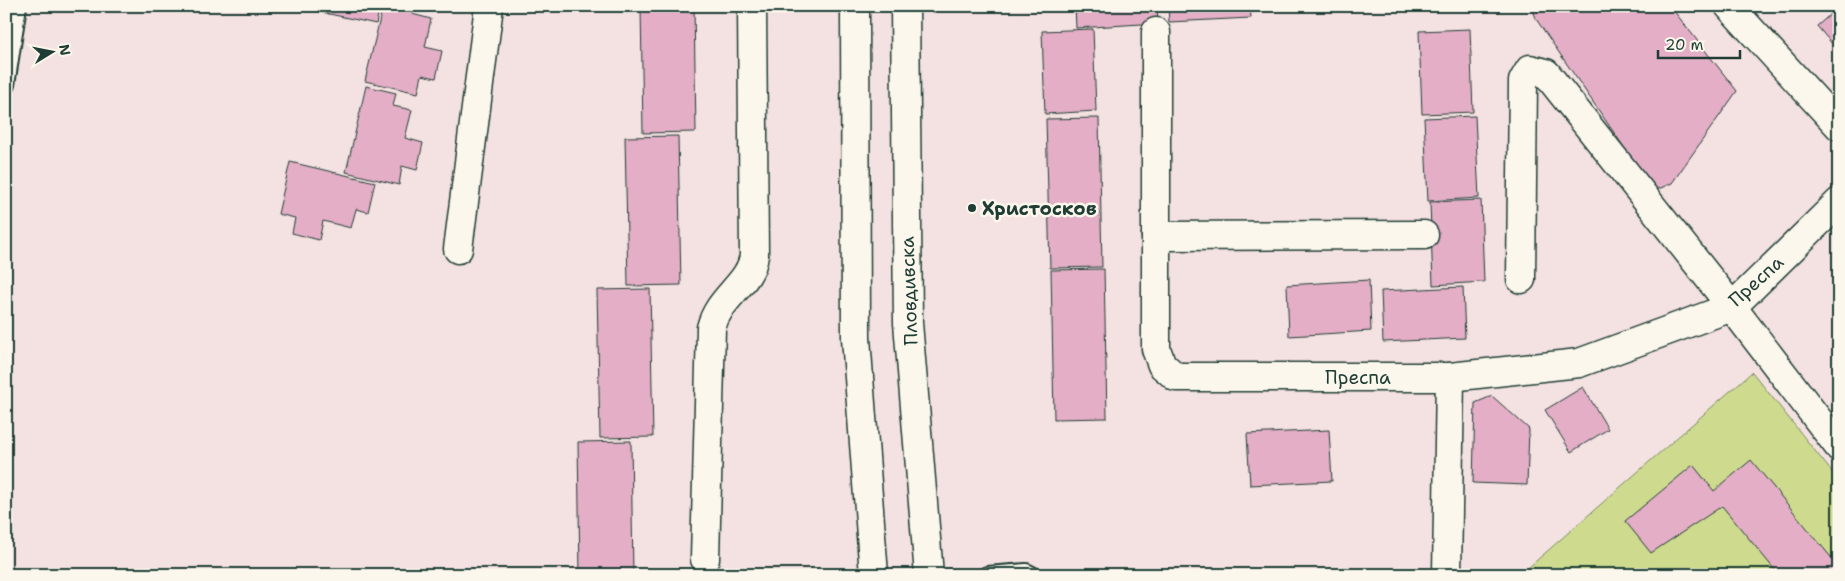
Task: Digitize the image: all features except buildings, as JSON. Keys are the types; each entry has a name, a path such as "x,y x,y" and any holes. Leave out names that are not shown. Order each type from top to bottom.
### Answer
{"street":[{"path":"458,248 489,6"},
{"path":"705,558 711,328 714,314 753,267 752,6"},
{"path":"855,6 856,338 874,575"},
{"name":"Пловдивска","path":"905,6 908,323 929,575"},
{"path":"1729,6 1839,126"},
{"name":"Преспа","path":"1156,32 1156,349 1162,365 1176,377 1450,378 1579,363 1732,306 1839,202"},
{"path":"1521,279 1523,81 1530,69 1546,73 1732,306 1839,447"},
{"path":"1156,236 1424,235"},
{"path":"1447,575 1450,378"}],"lane":[{"path":"6,85 18,6"},
{"path":"987,575 1026,572 1032,575"}],"green space":[{"path":"1752,372 1839,481 1839,575 1520,575"}],"place":[{"name":"Христосков","path":"972,208"}]}
